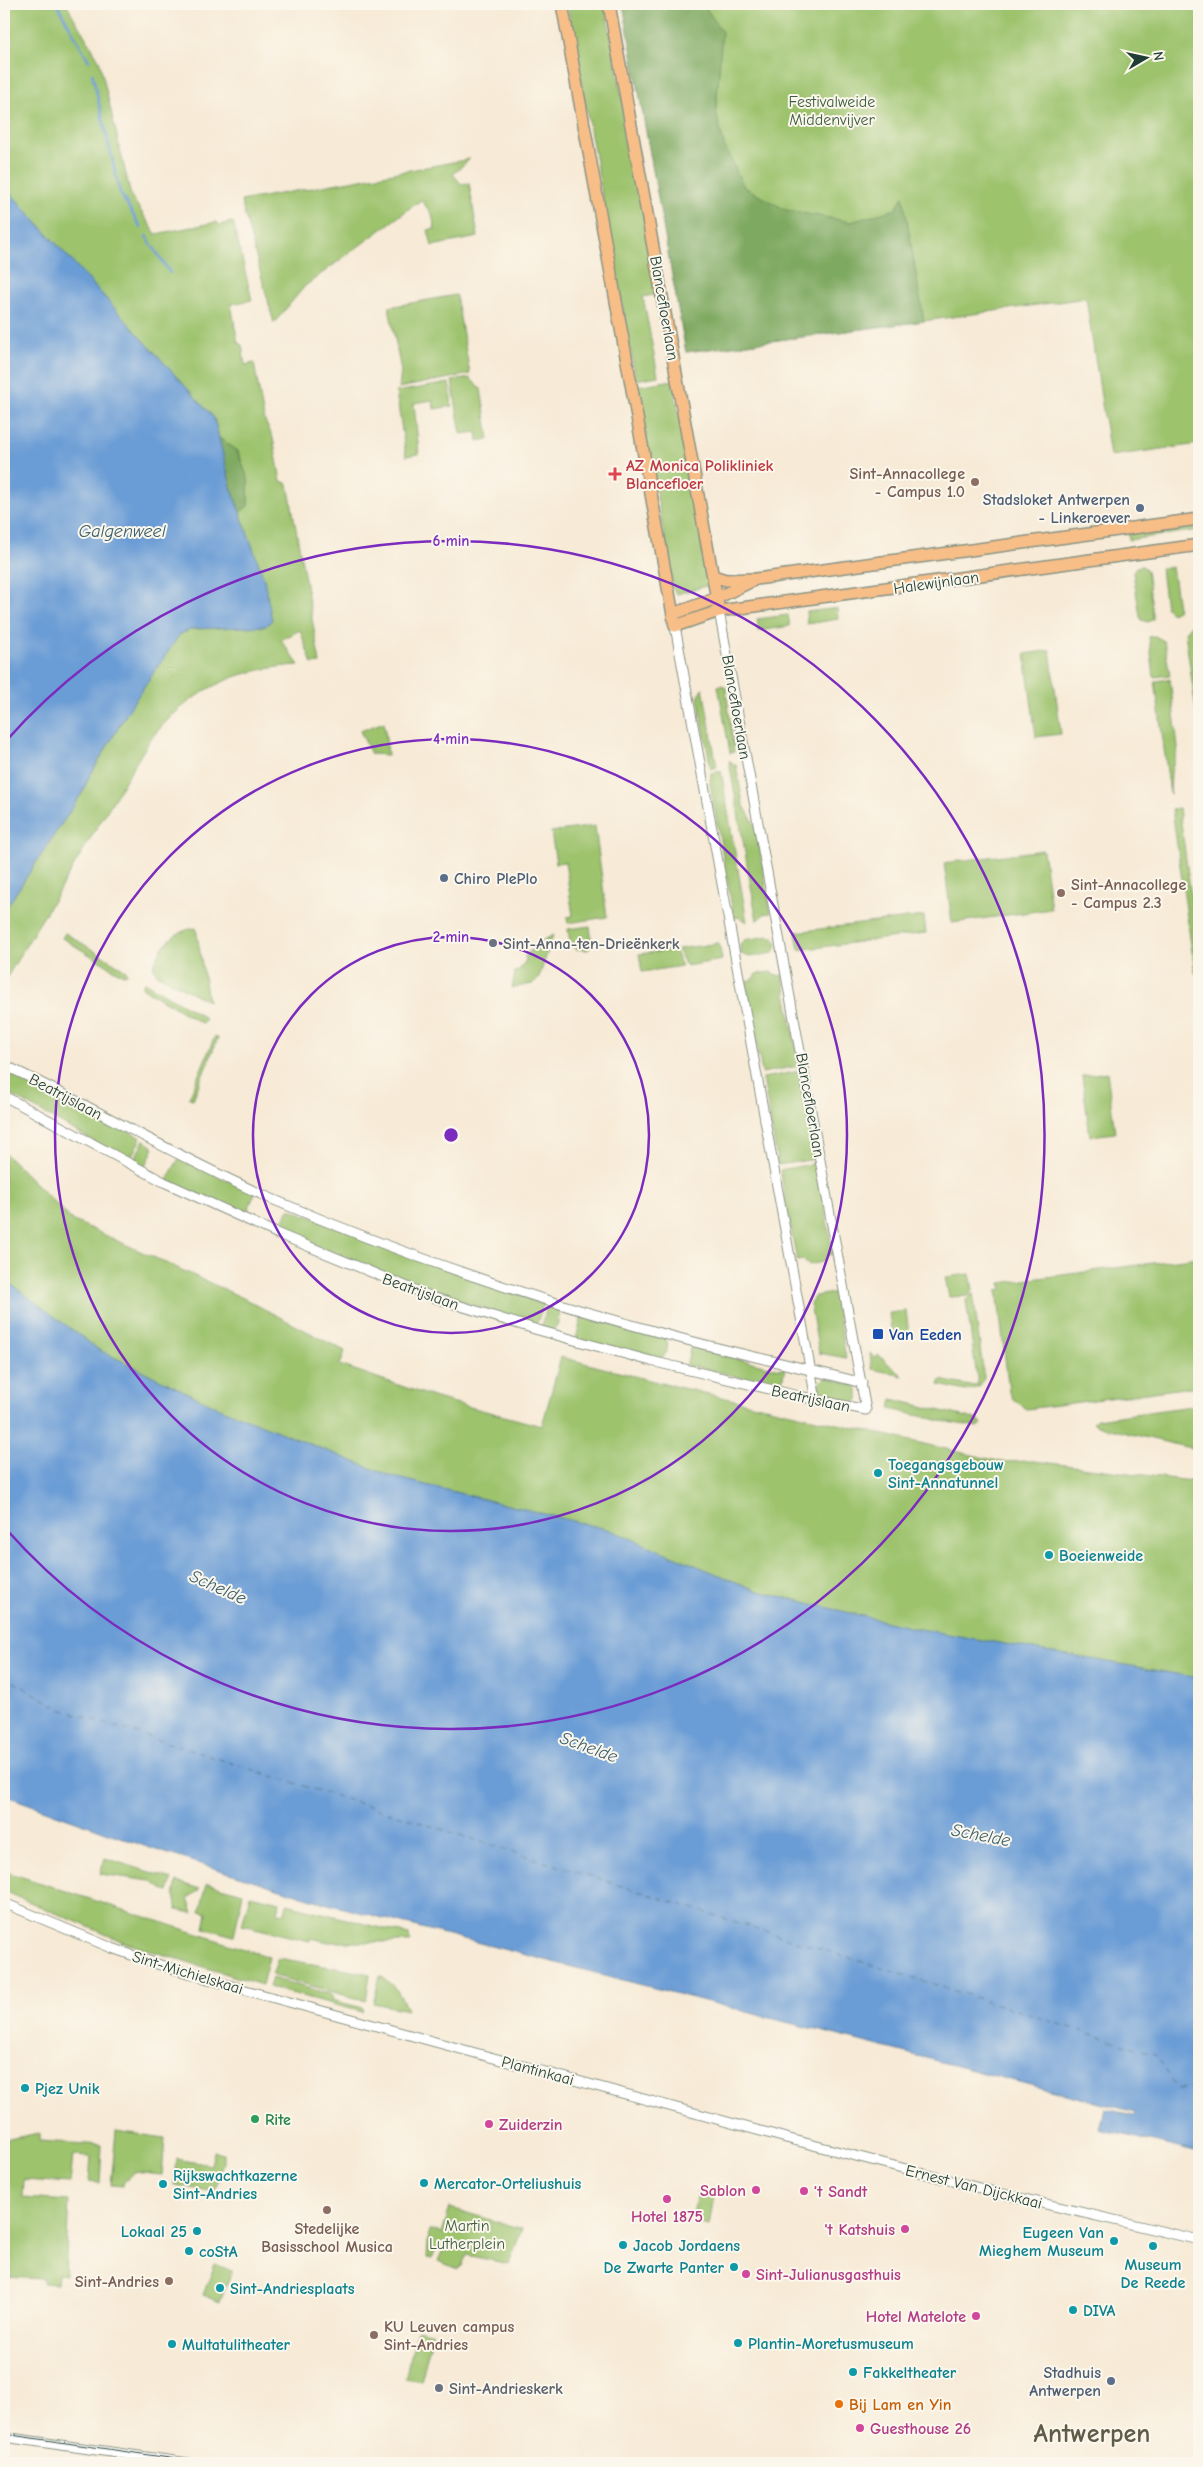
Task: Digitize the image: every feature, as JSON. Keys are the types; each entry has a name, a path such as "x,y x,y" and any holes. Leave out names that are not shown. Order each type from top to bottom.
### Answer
{"main road":[{"path":"562,4 675,626"},
{"name":"Blancefloerlaan","path":"609,4 719,612"},
{"name":"Halewijnlaan","path":"713,576 726,580 756,579 1199,519"},
{"name":"Halewijnlaan","path":"675,626 719,612 1199,545"},
{"name":"Halewijnlaan","path":"673,614 717,598 756,579"}],"street":[{"name":"Blancefloerlaan","path":"719,612 866,1410"},
{"path":"675,626 816,1400"},
{"name":"Beatrijslaan","path":"4,1065 42,1082 155,1143 258,1192 442,1265 546,1301 648,1330 862,1383"},
{"name":"Beatrijslaan","path":"4,1096 61,1128 182,1190 338,1260 432,1297 625,1354 816,1400 866,1410"},
{"name":"Sint-Michielskaai","path":"4,1903 70,1932 157,1964 378,2027"},
{"name":"Plantinkaai","path":"378,2027 750,2127"},
{"name":"Ernest Van Dijckkaai","path":"750,2127 995,2192 1199,2240"},
{"path":"4,2437 189,2463"}],"green space":[{"path":"4,4 66,4 99,60 131,196 156,234 217,222 218,225 233,222 252,300 231,304 238,343 242,345 245,365 254,363 264,419 273,438 281,481 288,484 320,663 312,664 300,630 281,640 299,665 254,671 215,685 181,708 165,723 149,741 4,982 4,911 84,790 88,779 131,706 180,634 192,629 266,626 264,579 240,512 248,505 248,480 238,451 219,438 214,418 4,186"},
{"path":"567,4 605,4 658,294 643,297 658,376 636,380"},
{"name":"Festivalweide Middenvijver","path":"623,4 1199,4 1199,444 1110,456 1086,298 686,352"},
{"path":"623,4 703,4 722,32 716,112 724,145 744,187 786,210 851,222 896,209 903,196 924,321 686,352"},
{"path":"470,159 453,174 461,184 469,183 478,237 432,246 428,230 435,229 432,214 421,200 305,286 274,323 241,201"},
{"path":"456,295 470,374 399,388 401,371 389,307"},
{"path":"470,378 481,389 489,439 478,441 477,432 461,434 452,381"},
{"path":"673,380 708,582 706,586 677,594 674,591 637,386"},
{"path":"449,383 452,406 434,409 433,400 414,403 419,454 406,456 396,392"},
{"path":"219,438 237,451 248,479 248,506 240,512 231,487"},
{"path":"1197,525 1199,530 1129,540 1128,534"},
{"path":"1142,566 1147,570 1153,615 1153,619 1148,622 1140,617 1133,572 1136,567"},
{"path":"1172,567 1178,607 1177,610 1171,613 1166,608 1161,569"},
{"path":"1199,583 1199,731 1185,632 1196,619 1191,584"},
{"path":"837,608 838,619 807,624 806,612"},
{"path":"788,615 790,626 759,631 757,619"},
{"path":"1155,636 1164,641 1170,675 1154,677 1149,637"},
{"path":"1050,650 1061,734 1036,737 1025,654"},
{"path":"1170,679 1178,748 1171,772 1170,794 1155,681"},
{"path":"722,685 726,688 734,752 730,753 718,686"},
{"path":"703,688 717,767 711,769 698,698"},
{"path":"384,722 388,755 371,754 360,731"},
{"path":"729,761 731,761 732,765 736,765 743,804 756,827 771,913 764,914 757,921"},
{"path":"721,771 747,922 740,917 734,918 710,784 711,773"},
{"path":"1179,808 1199,955 1199,972 1195,973 1172,809"},
{"path":"595,826 607,917 568,923 567,917 573,916 565,862 556,863 551,832"},
{"path":"1043,850 1051,909 952,923 944,863"},
{"path":"924,916 926,933 799,950 796,932"},
{"path":"590,926 592,945 588,950 576,949 570,942 568,929"},
{"path":"196,928 208,1001 158,975 153,967 160,952 169,940 181,932"},
{"path":"65,933 126,970 127,974 123,975 62,938"},
{"path":"553,935 539,978 532,984 512,988 515,972 519,970 526,960 525,956 539,943"},
{"path":"769,936 774,938 777,946 773,953 750,957 741,954 740,945 744,940"},
{"path":"719,943 722,960 686,966 678,949"},
{"path":"674,950 682,966 642,972 639,954"},
{"path":"771,972 776,976 783,975 799,1066 762,1073 746,981 752,980 756,974"},
{"path":"144,982 204,1017 205,1021 201,1023 143,988"},
{"path":"215,1036 218,1038 193,1099 189,1098"},
{"path":"4,1068 141,1138 129,1161 4,1091"},
{"path":"800,1071 816,1159 778,1165 763,1078"},
{"path":"1107,1072 1115,1133 1090,1136 1082,1076"},
{"path":"144,1140 154,1148 146,1165 142,1167 133,1162"},
{"path":"4,1152 72,1220 243,1298 345,1351 340,1365 436,1398 542,1426 561,1357 661,1383 1002,1462 1034,1461 1199,1482 1199,1678 913,1628 758,1591 610,1530 393,1477 219,1408 99,1350 4,1279"},
{"path":"179,1158 255,1193 245,1217 167,1180"},
{"path":"817,1163 833,1254 828,1255 823,1262 808,1265 803,1260 797,1261 780,1170"},
{"path":"289,1209 544,1303 536,1326 432,1292 279,1231"},
{"path":"1199,1257 1199,1386 1027,1409 1013,1399 1009,1392 997,1290 1002,1289 1001,1283"},
{"path":"970,1274 973,1290 968,1296 949,1297 945,1277"},
{"path":"834,1293 846,1358 819,1353 810,1303 815,1296"},
{"path":"973,1293 984,1378 979,1387 966,1391 939,1385 941,1380 970,1386 978,1385 966,1300"},
{"path":"548,1304 558,1308 560,1313 557,1326 552,1330 541,1327"},
{"path":"906,1311 909,1335 899,1336 891,1328 889,1313"},
{"path":"582,1316 666,1339 668,1345 666,1353 661,1359 576,1339"},
{"path":"691,1345 697,1346 697,1349 781,1369 785,1367 781,1387 693,1366 692,1368 686,1367"},
{"path":"870,1353 876,1358 878,1355 903,1376 872,1369"},
{"path":"825,1377 855,1385 858,1390 858,1400 853,1404 825,1398 819,1383"},
{"path":"892,1399 979,1420 982,1424 978,1427 941,1421 890,1409"},
{"path":"1199,1405 1199,1450 1097,1426 1093,1422 1097,1419"},
{"path":"105,1858 172,1879 168,1892 150,1881 100,1874"},
{"path":"4,1871 269,1957 262,1985 126,1943 4,1891"},
{"path":"177,1882 200,1889 188,1899 193,1913 177,1910 174,1895"},
{"path":"207,1883 243,1893 234,1936 204,1928 207,1913 200,1911"},
{"path":"250,1895 280,1902 278,1912 285,1913 287,1904 409,1935 410,1942 328,1942 311,1938 310,1941 242,1925"},
{"path":"278,1958 370,1974 366,2001 272,1975"},
{"path":"380,1976 394,1986 407,2010 373,2003"},
{"path":"272,1978 333,1995 332,2000 363,2008 362,2012 269,1987"},
{"path":"116,2131 165,2138 162,2175 134,2172 124,2181 123,2186 111,2185"},
{"path":"39,2133 39,2141 102,2145 100,2183 89,2182 91,2157 73,2156 70,2183 24,2180 23,2198 69,2201 65,2275 58,2274 57,2284 43,2283 43,2279 4,2277 4,2140"},
{"path":"214,2151 223,2153 223,2162 215,2192 174,2185 176,2159 211,2165"},
{"path":"697,2191 714,2195 709,2226 692,2222"},
{"name":"Martin Lutherplein","path":"450,2208 522,2229 509,2264 467,2255 462,2266 458,2269 438,2261 443,2249 437,2248 432,2259 427,2258 429,2230 442,2233"},
{"path":"215,2264 232,2271 220,2302 203,2295"},
{"path":"418,2329 433,2333 421,2381 405,2378"}],"water":[{"name":"Galgenweel","path":"4,186 214,418 231,487 264,579 272,620 266,626 192,629 180,634 131,706 88,779 84,790 4,911"},
{"name":"Schelde","path":"4,1279 99,1350 219,1408 393,1477 610,1530 758,1591 913,1628 1199,1678 1199,2153 1100,2129 1105,2109 1134,2115 1135,2112 328,1904 150,1848 4,1795"}],"waterway":[{"path":"57,4 89,61"},
{"path":"92,73 120,193 141,228"},
{"path":"146,236 170,273"}],"ferry route":[{"path":"4,1676 63,1710 1155,2054 1178,2089 1199,2086"}],"tram line":[{"path":"4,2434 204,2463"}],"place":[{"name":"AZ Monica Polikliniek Blancefloer","path":"615,474"},
{"name":"Sint-Annacollege - Campus 1.0","path":"975,482"},
{"name":"Stadsloket Antwerpen - Linkeroever","path":"1140,508"},
{"name":"Chiro PlePlo","path":"444,878"},
{"name":"Sint-Annacollege - Campus 2.3","path":"1061,893"},
{"name":"Sint-Anna-ten-Drieënkerk","path":"493,943"},
{"name":"Van Eeden","path":"878,1334"},
{"name":"Toegangsgebouw Sint-Annatunnel","path":"878,1473"},
{"name":"Boeienweide","path":"1049,1555"},
{"name":"Pjez Unik","path":"25,2088"},
{"name":"Rite","path":"255,2119"},
{"name":"Zuiderzin","path":"489,2124"},
{"name":"Mercator-Orteliushuis","path":"424,2183"},
{"name":"Rijkswachtkazerne Sint-Andries","path":"163,2184"},
{"name":"Sablon","path":"756,2190"},
{"name":"’t Sandt","path":"804,2191"},
{"name":"Hotel 1875","path":"667,2199"},
{"name":"Stedelijke Basisschool Musica","path":"327,2210"},
{"name":"'t Katshuis","path":"905,2229"},
{"name":"Lokaal 25","path":"197,2231"},
{"name":"Eugeen Van Mieghem Museum","path":"1114,2241"},
{"name":"Jacob Jordaens","path":"623,2245"},
{"name":"Museum De Reede","path":"1153,2246"},
{"name":"coStA","path":"189,2251"},
{"name":"De Zwarte Panter","path":"734,2267"},
{"name":"Sint-Julianusgasthuis","path":"746,2274"},
{"name":"Sint-Andries","path":"169,2281"},
{"name":"Sint-Andriesplaats","path":"220,2288"},
{"name":"DIVA","path":"1073,2310"},
{"name":"Hotel Matelote","path":"976,2316"},
{"name":"KU Leuven campus Sint-Andries","path":"374,2335"},
{"name":"Plantin-Moretusmuseum","path":"738,2343"},
{"name":"Multatulitheater","path":"172,2344"},
{"name":"Fakkeltheater","path":"853,2372"},
{"name":"Stadhuis Antwerpen","path":"1111,2381"},
{"name":"Sint-Andrieskerk","path":"439,2388"},
{"name":"Bij Lam en Yin","path":"839,2404"},
{"name":"Guesthouse 26","path":"860,2428"}],"district":[{"name":"Antwerpen","path":"1092,2433"}]}
